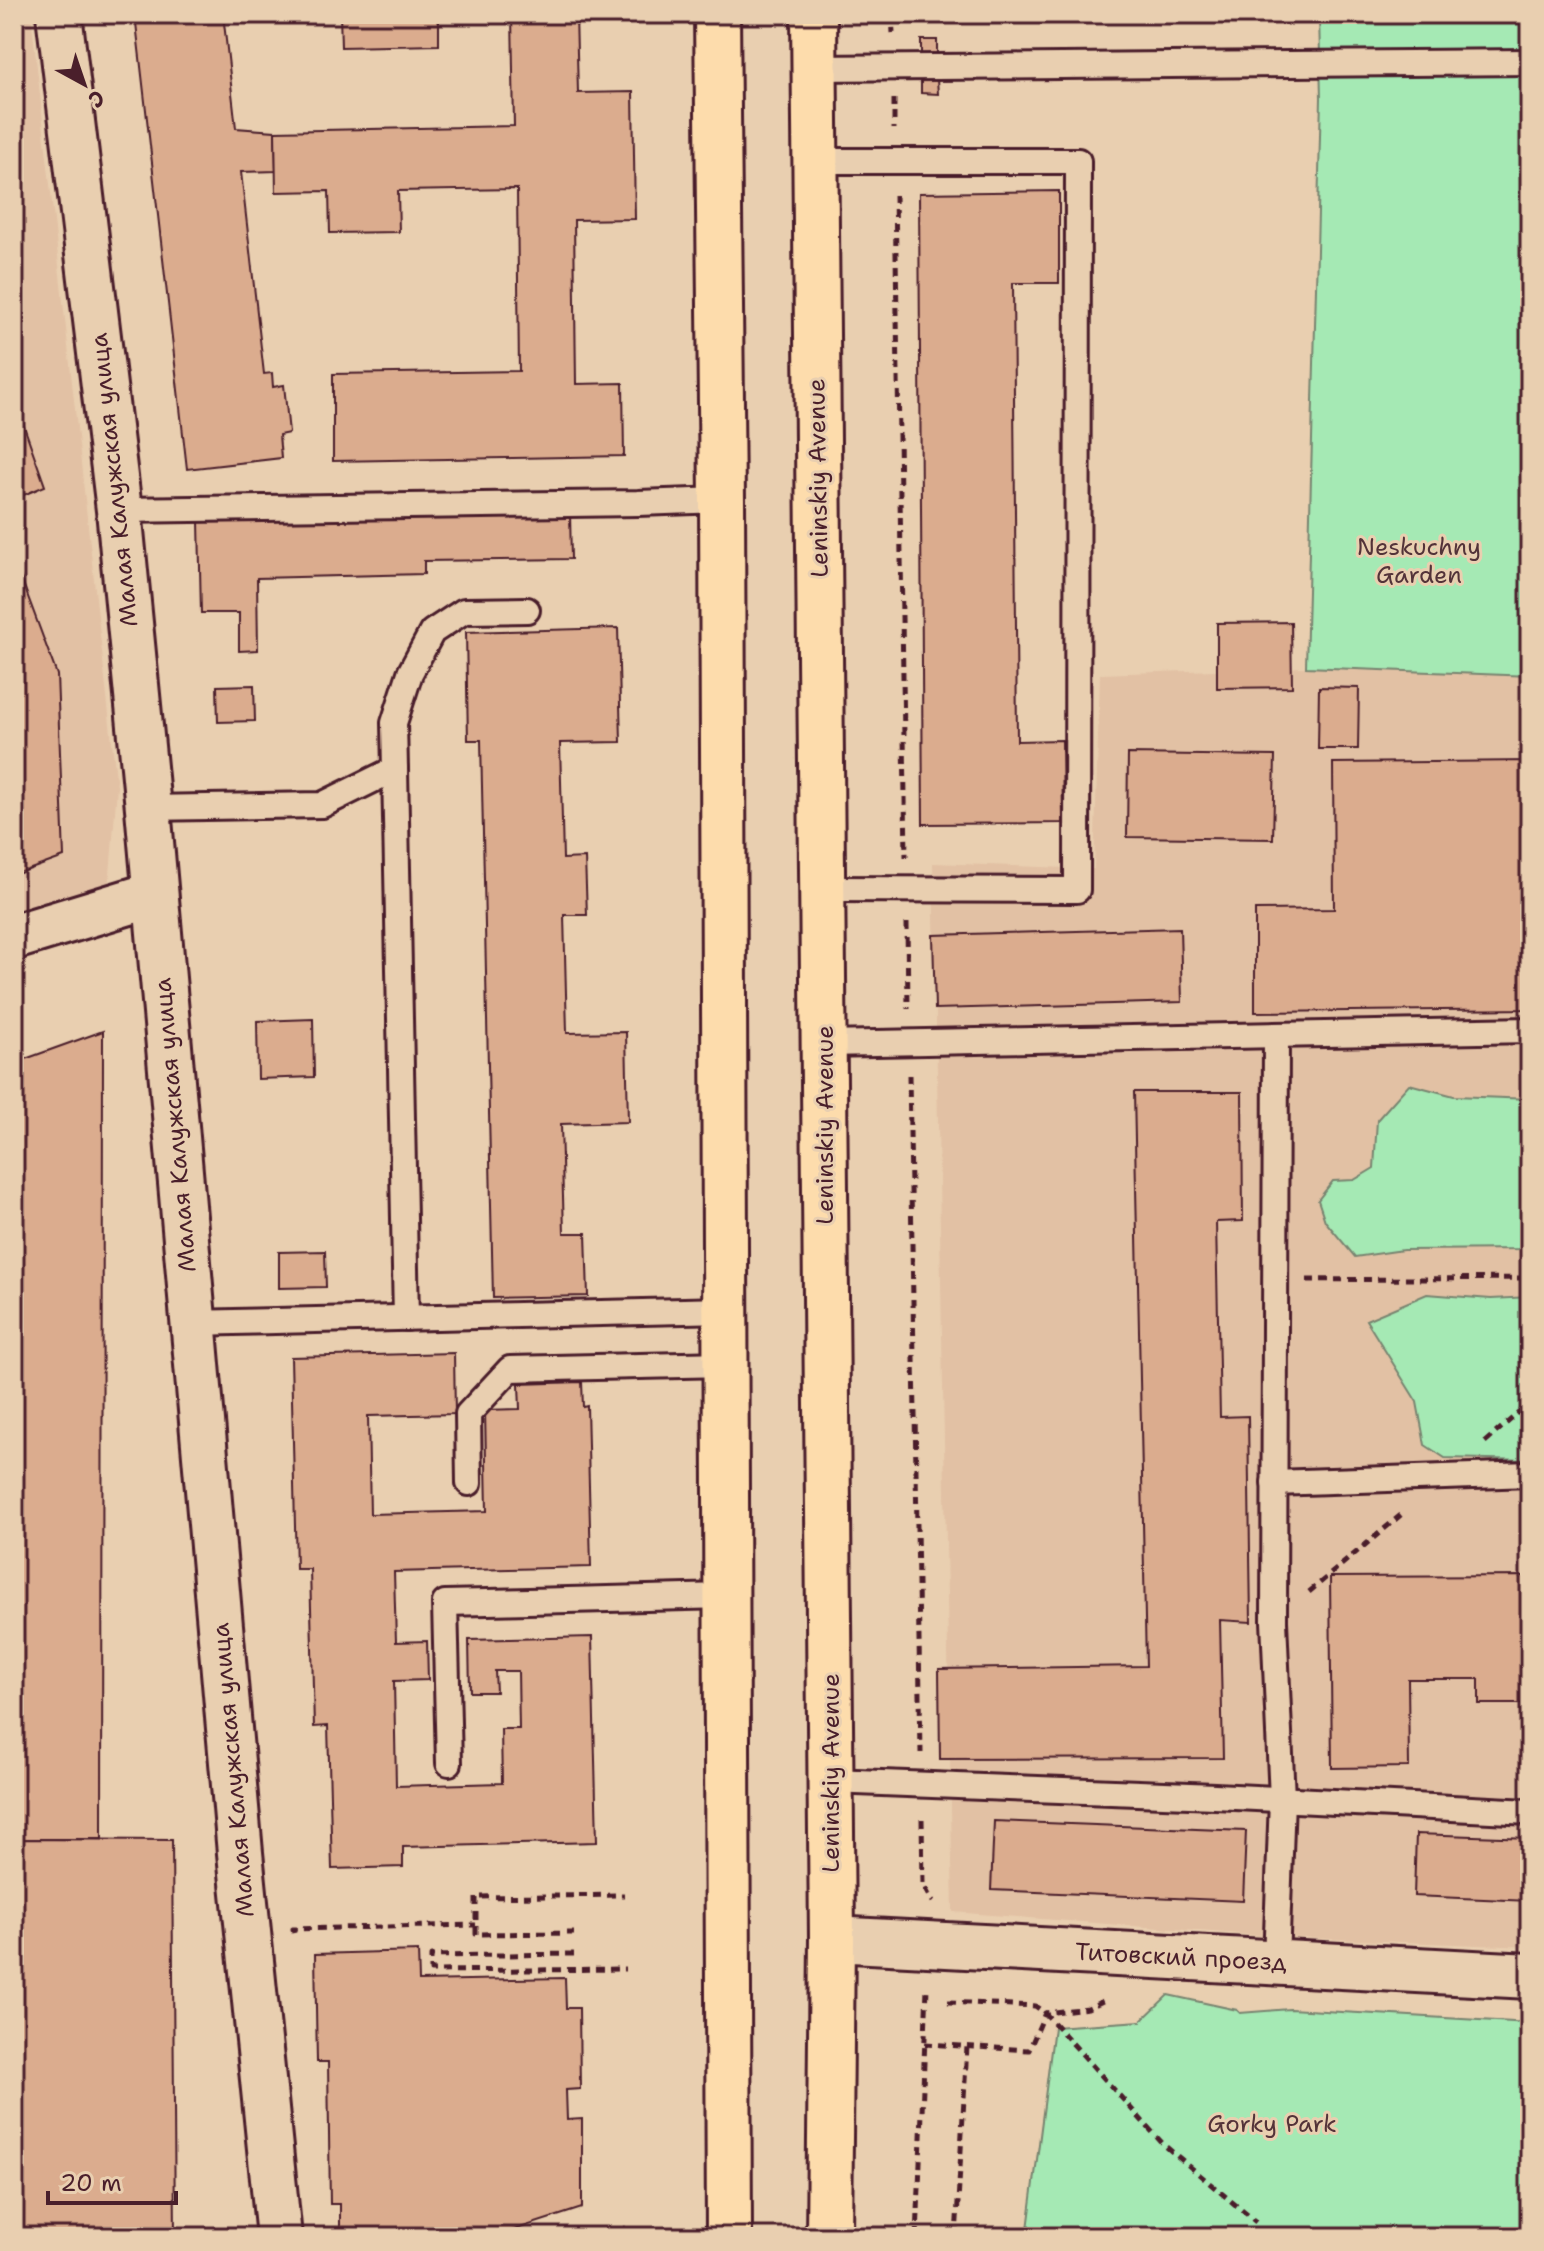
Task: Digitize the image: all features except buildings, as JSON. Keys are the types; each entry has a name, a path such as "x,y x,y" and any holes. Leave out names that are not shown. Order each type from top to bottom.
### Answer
{"main road":[{"path":"717,14 729,2237"},
{"name":"Leninskiy Avenue","path":"814,14 831,1781 829,2237"}],"street":[{"name":"Малая Калужская улица","path":"59,14 119,510 240,1853 279,2237"},
{"path":"14,937 155,894"},
{"name":"Титовский проезд","path":"832,1939 1530,1976"}],"lane":[{"path":"814,68 1530,62"},
{"path":"815,161 1078,161 1077,890 822,889"},
{"path":"119,510 722,500"},
{"path":"406,1318 394,723 410,673 432,632 464,611 527,610"},
{"path":"148,808 322,805 395,769"},
{"path":"878,890 907,889"},
{"path":"825,1044 1530,1030"},
{"path":"1276,1035 1274,1621 1282,1799 1276,1961"},
{"path":"193,1323 725,1310"},
{"path":"469,1483 468,1414 510,1369 726,1364"},
{"path":"1274,1483 1530,1474"},
{"path":"449,1763 445,1603 726,1596"},
{"path":"831,1781 1530,1812"}],"path":[{"path":"1275,1281 1530,1278"},
{"path":"574,1933 476,1934 476,1897 624,1895"},
{"path":"293,1929 476,1925"},
{"path":"574,1954 431,1956 431,1971 625,1969"},
{"path":"1045,2013 1088,2008 1113,1996"},
{"path":"948,2002 1035,2006 1045,2013 1164,2145 1256,2222"},
{"path":"917,2237 925,2044 1029,2050 1045,2013"},
{"path":"956,2237 967,2046"},
{"path":"598,2237 626,2228"}],"shaded area":[{"path":"14,14 31,14 117,787 109,887 14,915"},
{"path":"1306,667 1530,676 1530,1947 1277,1937 953,1912 933,863 1094,869 1100,674"}],"green space":[{"name":"Neskuchny Garden","path":"1319,14 1530,14 1530,676 1306,667 1321,98"},
{"path":"1409,1084 1454,1096 1530,1099 1530,1249 1403,1250 1355,1257 1325,1221 1318,1200 1333,1181 1354,1180 1374,1168 1377,1120"},
{"path":"1427,1294 1491,1299 1530,1297 1530,1460 1445,1458 1425,1445 1417,1402 1366,1320"},
{"name":"Gorky Park","path":"1168,1995 1240,2013 1290,2009 1530,2023 1530,2237 1027,2237 1054,2027 1141,2021"}]}
